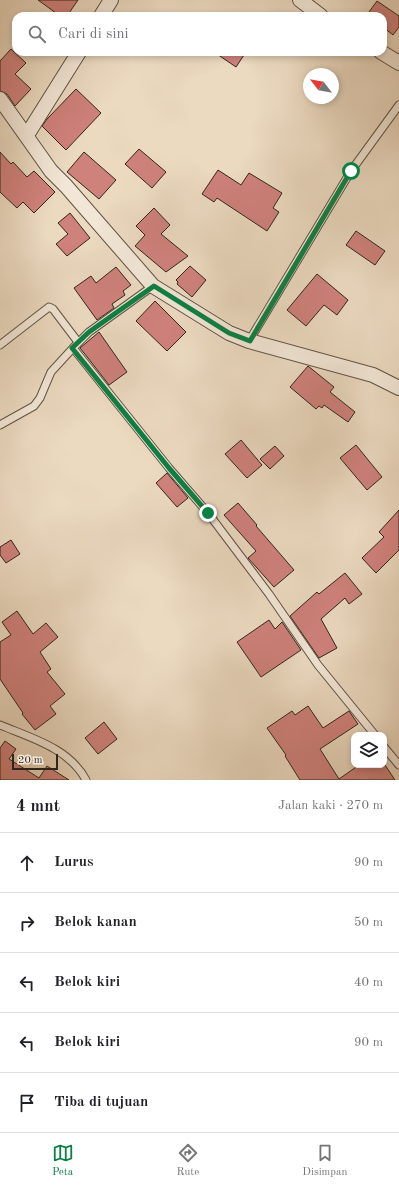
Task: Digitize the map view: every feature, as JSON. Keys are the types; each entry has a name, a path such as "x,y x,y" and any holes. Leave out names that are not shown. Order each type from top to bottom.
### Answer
{"street":[{"path":"104,12 111,0"},
{"path":"300,0 316,12"},
{"path":"26,136 76,56"},
{"path":"387,56 399,63"},
{"path":"0,99 51,171 154,286 229,333 250,341 373,375 399,388"}],"lane":[{"path":"250,341 351,171 399,105"},
{"path":"0,425 34,406 40,398 51,372 72,348 89,332 154,286"},
{"path":"0,345 49,307 53,309 78,342"},
{"path":"72,348 169,468 208,513 269,594 318,665 372,732"},
{"path":"0,725 49,746 65,755 81,770 86,780"},
{"path":"387,751 399,765"}],"building":[{"path":"38,0 78,0 70,12 54,12"},
{"path":"377,1 399,16 399,27 393,35 387,30 387,12 369,12"},
{"path":"11,49 12,56 18,56 26,63 15,74 31,89 15,106 7,94 0,91 0,61"},
{"path":"220,56 243,56 236,67"},
{"path":"76,89 101,113 66,150 42,126"},
{"path":"139,149 166,172 152,188 125,164"},
{"path":"0,152 11,164 13,162 27,177 34,171 55,192 34,213 23,202 17,208 0,192"},
{"path":"84,152 116,180 99,199 67,172"},
{"path":"218,170 241,185 249,173 282,193 273,208 279,212 267,231 217,198 214,202 202,194"},
{"path":"154,208 170,225 161,234 188,256 166,272 135,246 145,235 136,226"},
{"path":"70,213 90,238 67,256 56,244 68,234 58,223"},
{"path":"356,231 385,251 375,265 346,245"},
{"path":"190,266 206,280 192,297 177,284 178,282 176,280"},
{"path":"116,267 131,285 123,291 125,295 112,304 114,308 97,320 74,288 91,276 96,283"},
{"path":"317,274 348,300 337,315 324,305 306,326 287,310"},
{"path":"155,301 186,332 167,351 136,321"},
{"path":"99,332 127,372 109,385 80,348"},
{"path":"308,366 334,387 330,392 355,412 348,422 324,405 322,408 319,406 316,409 290,387"},
{"path":"241,440 262,465 247,478 225,454"},
{"path":"356,445 382,477 367,490 340,458"},
{"path":"275,446 284,456 270,469 260,459"},
{"path":"167,473 188,498 177,507 156,483"},
{"path":"238,503 294,570 274,587 248,558 256,551 224,515"},
{"path":"399,510 399,550 376,573 362,558 384,537 379,532"},
{"path":"11,540 20,554 6,563 0,555 0,547"},
{"path":"345,573 362,594 349,604 345,598 321,619 337,648 319,658 290,616 317,592 319,594"},
{"path":"17,611 33,634 46,623 58,637 40,652 51,669 47,672 65,694 50,706 56,714 35,730 22,714 23,713 0,679 0,642 11,635 2,622"},
{"path":"269,620 275,629 282,622 301,650 261,677 237,642"},
{"path":"308,706 323,728 349,711 358,724 320,749 339,779 355,768 387,768 395,780 300,780 285,756 286,755 267,728 292,711 295,715"},
{"path":"104,722 117,739 98,754 85,738"},
{"path":"5,741 16,749 9,759 39,778 47,766 69,780 0,780 0,748"}],"route":[{"path":"208,513 169,468 72,348 89,332 154,286 229,333 250,341 351,171"}]}
